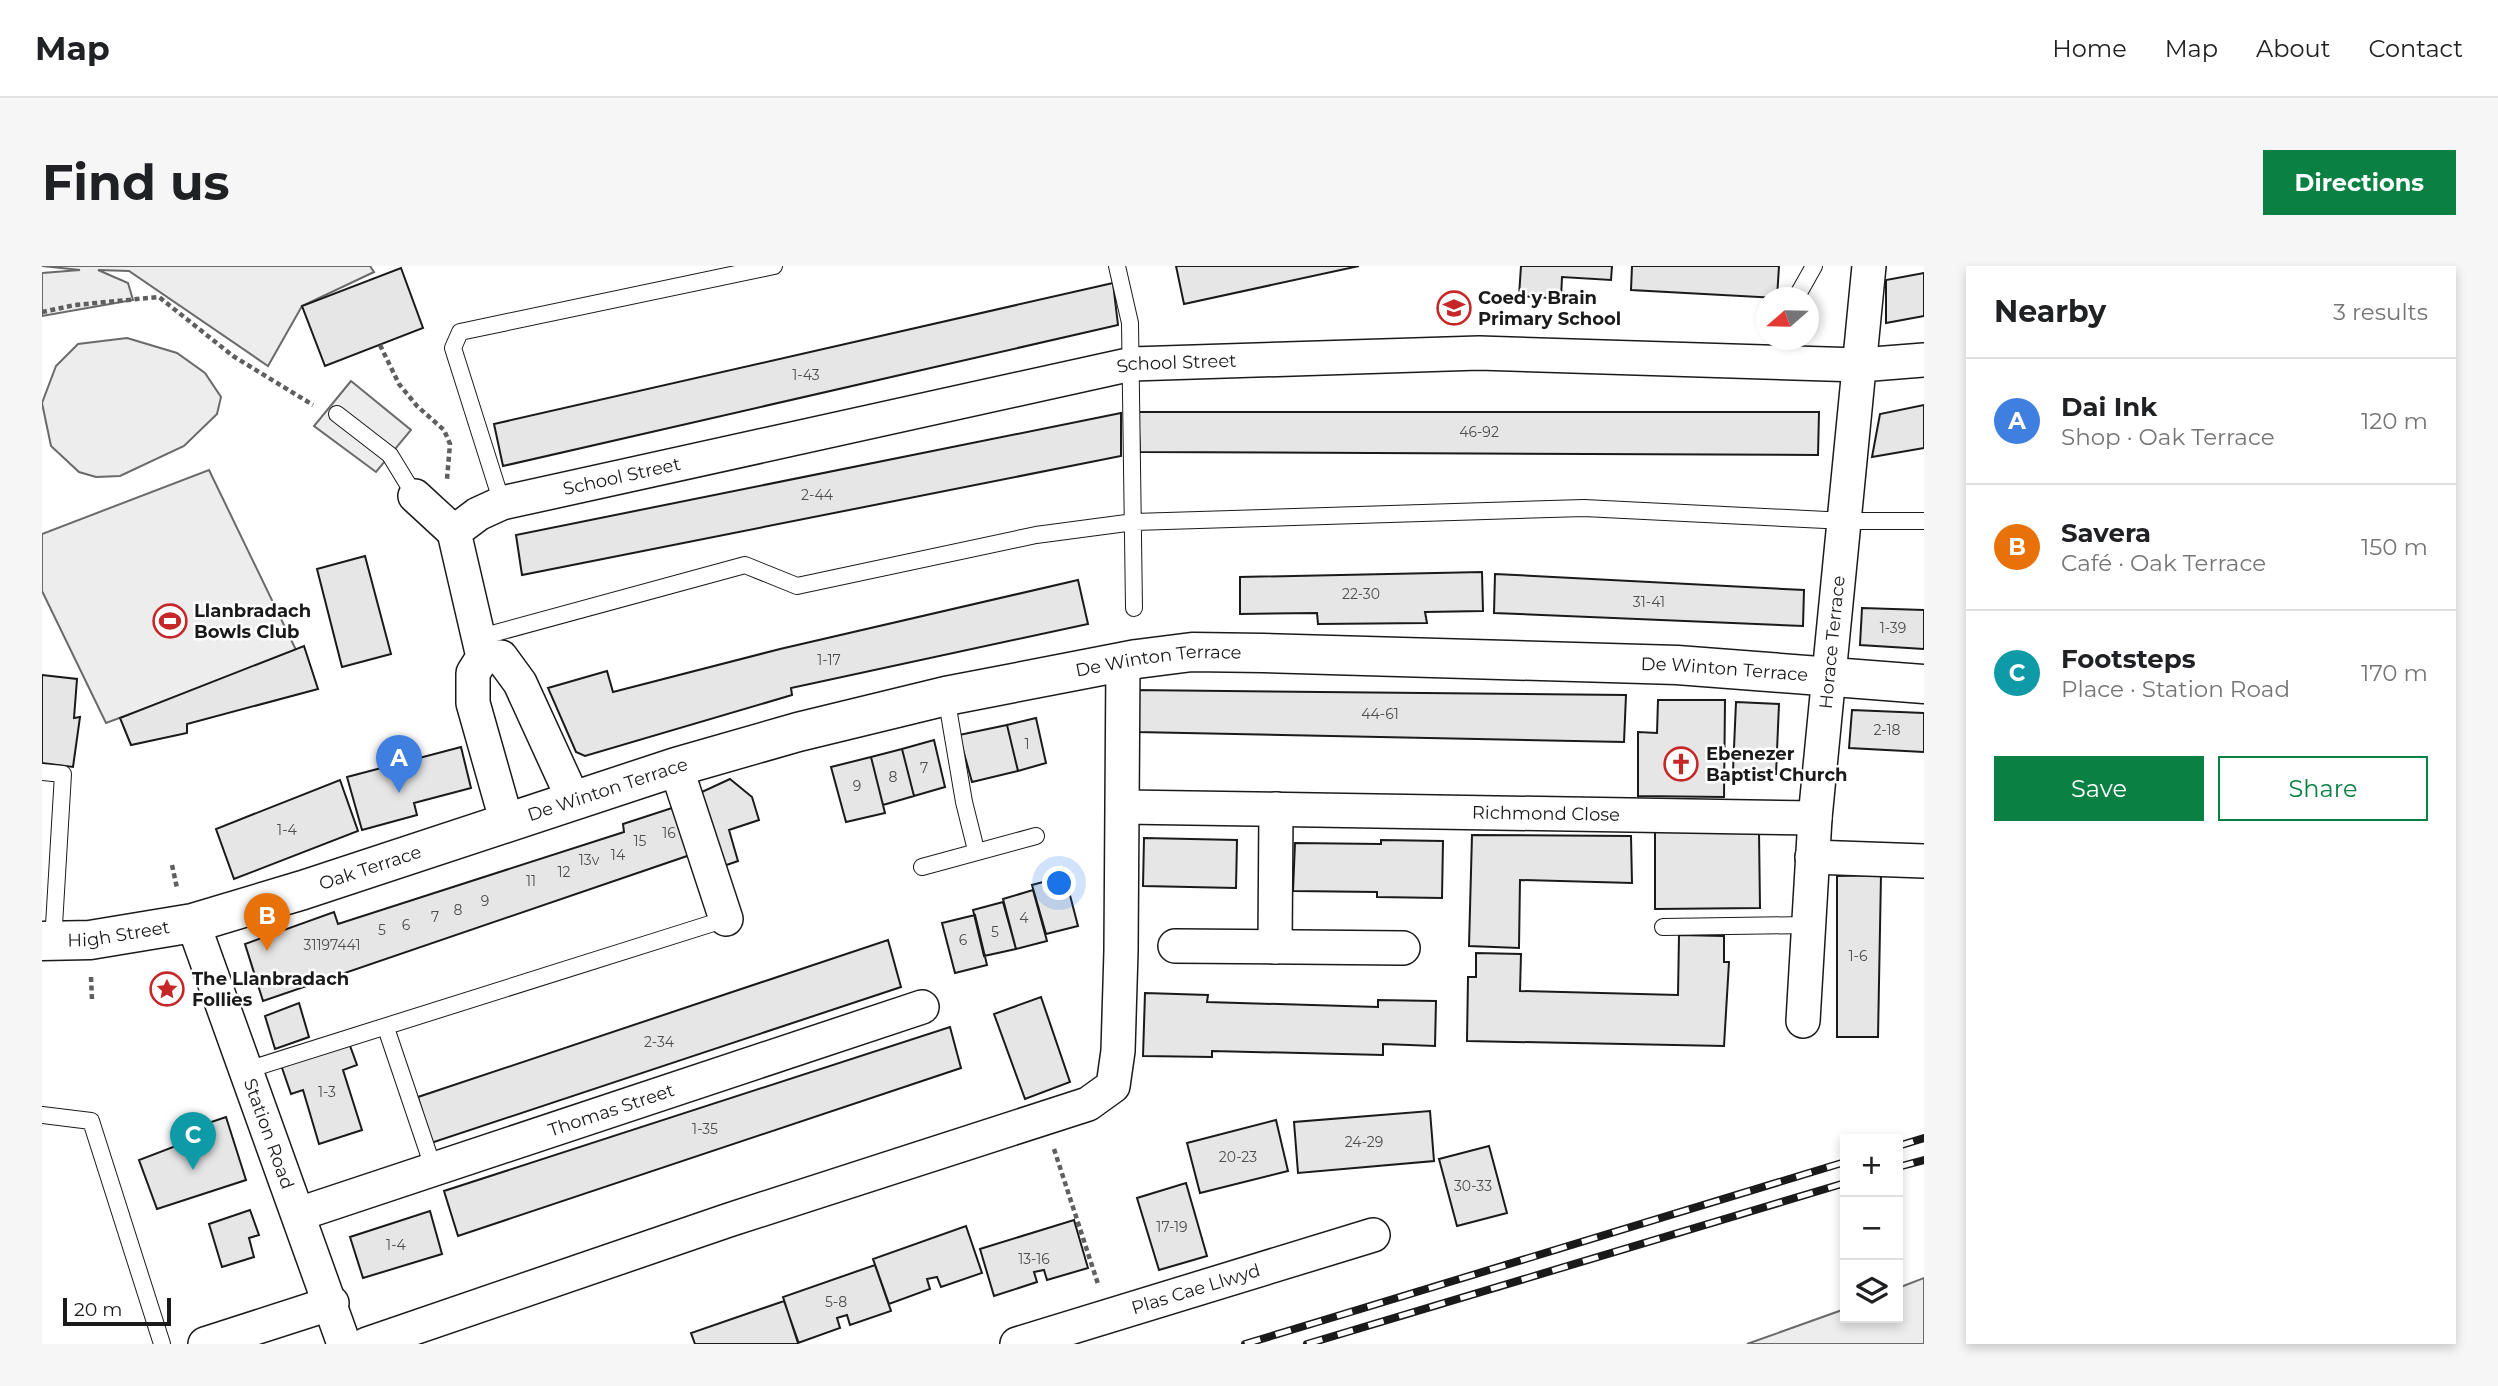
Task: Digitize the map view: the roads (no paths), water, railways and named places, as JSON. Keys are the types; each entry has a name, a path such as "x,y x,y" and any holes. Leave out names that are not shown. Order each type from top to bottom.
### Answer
{"street":[{"name":"Horace Terrace","path":"1803,1021 1806,925 1815,818 1870,266"},
{"name":"School Street","path":"454,532 478,513 502,503 1132,365 1479,353 1790,351 1860,365 1924,360"},
{"path":"415,496 454,532 480,648 473,673 473,703 507,823"},
{"path":"480,648 501,657 520,683 574,801"},
{"name":"De Winton Terrace","path":"507,823 676,767 797,732 946,696 1124,662 1192,652 1677,665 1924,684"},
{"path":"367,1344 729,1220 1088,1104 1113,1086 1118,1051 1124,807 1124,662"},
{"path":"676,767 726,919"},
{"name":"Richmond Close","path":"1124,807 1815,818"},
{"path":"1275,947 1276,809"},
{"name":"Oak Terrace","path":"193,923 507,823"},
{"path":"1812,857 1924,860"},
{"name":"High Street","path":"47,941 129,936 193,923"},
{"name":"Station Road","path":"193,923 332,1303 344,1344"},
{"path":"1175,946 1403,948"},
{"name":"Thomas Street","path":"299,1214 922,1007"},
{"name":"Plas Cae Llwyd","path":"1017,1344 1373,1235"},
{"path":"205,1344 332,1303"}],"lane":[{"path":"502,503 453,348 460,332 774,266"},
{"path":"1117,266 1130,323 1134,608"},
{"path":"1802,287 1814,266"},
{"path":"337,414 390,455 415,496"},
{"path":"480,648 745,565 797,586 1036,536 1134,522 1584,509 1846,521 1924,521"},
{"path":"946,696 964,802 976,850"},
{"path":"42,772 62,774 47,941"},
{"path":"922,867 976,850 1035,836"},
{"path":"247,1070 726,919"},
{"path":"1663,927 1806,925"},
{"path":"386,1028 434,1170"},
{"path":"42,1115 91,1121 162,1344"}],"railway":[{"path":"1903,1144 1924,1138"},
{"path":"1903,1166 1924,1160"},
{"path":"1245,1344 1840,1164"},
{"path":"1307,1344 1840,1184"}],"place":[{"name":"Coed y Brain Primary School","path":"1454,308"},
{"name":"Llanbradach Bowls Club","path":"170,621"},
{"name":"Ebenezer Baptist Church","path":"1681,764"},
{"name":"Dai Ink","path":"399,793"},
{"name":"Savera","path":"267,951"},
{"name":"The Llanbradach Follies","path":"167,989"},
{"name":"Footsteps","path":"193,1170"}]}
